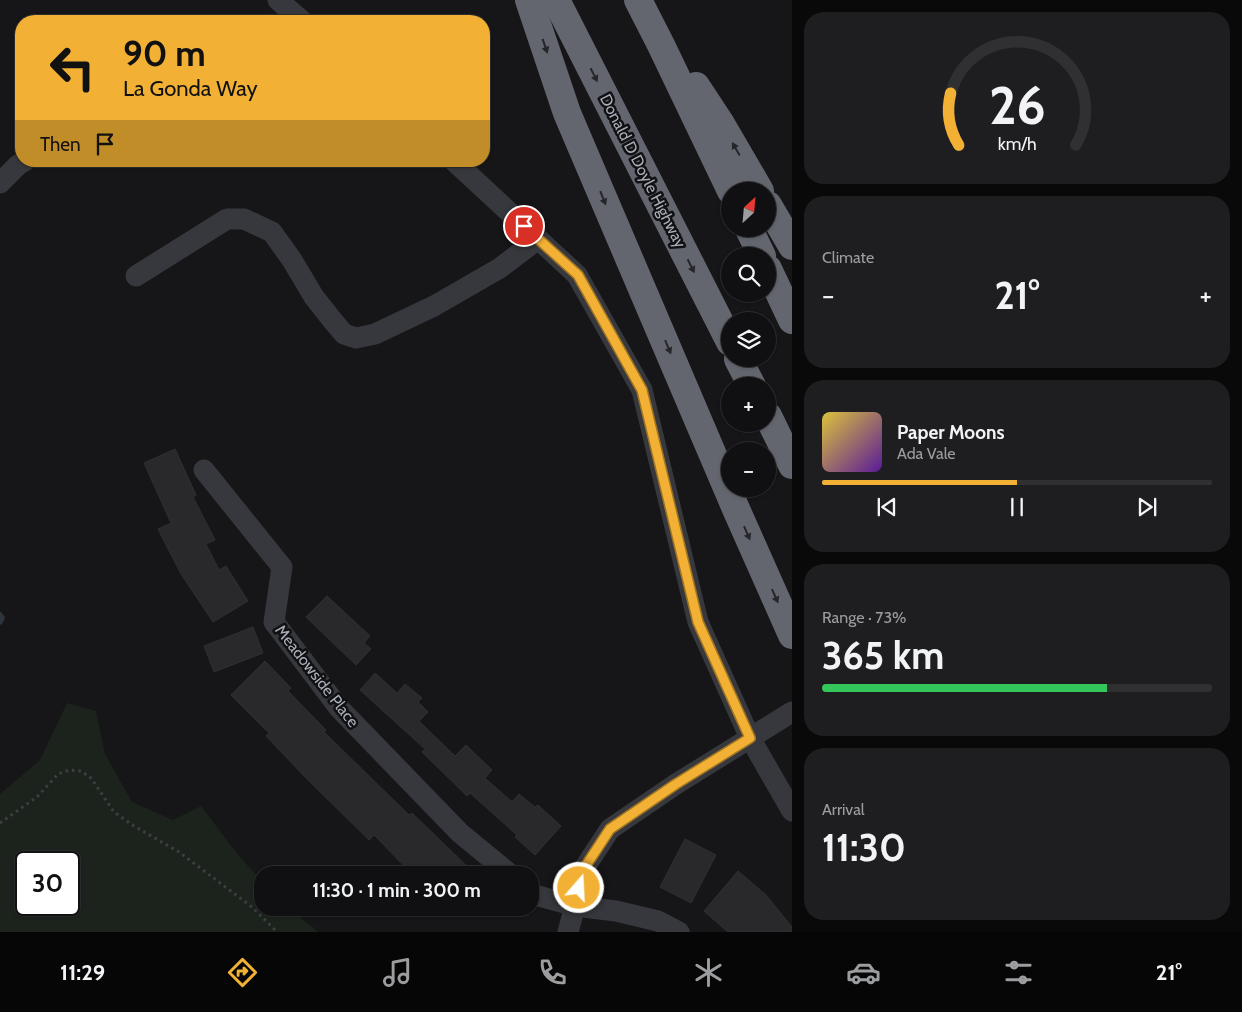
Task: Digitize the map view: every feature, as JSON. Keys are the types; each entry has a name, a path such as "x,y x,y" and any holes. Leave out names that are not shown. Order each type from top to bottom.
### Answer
{"highway":[{"path":"529,0 575,130 736,509 792,635"},
{"name":"Donald D Doyle Highway","path":"556,0 721,324"},
{"path":"638,0 727,182"},
{"path":"661,45 692,81 721,124 755,182"},
{"path":"776,219 792,246"},
{"path":"776,286 792,320"},
{"path":"776,432 792,465"}],"street":[{"path":"278,0 293,15"},
{"path":"0,183 17,167"},
{"path":"460,167 578,275 642,390 698,622 750,738 792,811"},
{"path":"136,276 227,219 244,219 272,232 292,260 314,297 332,321 344,334 356,338 374,334 434,306 500,268 538,239"},
{"name":"Meadowside Place","path":"204,470 282,567 274,622 339,708 460,833 500,866"},
{"path":"568,932 583,870 610,829 676,784 792,712"},
{"path":"539,896 575,906 616,911 658,921 679,932"}],"path":[{"path":"0,823 37,797 58,774 69,770 81,771 91,778 114,812 179,852 252,907 276,932"}],"shaded area":[{"path":"67,703 96,711 105,754 132,802 173,820 201,806 238,855 254,872 254,916 301,916 318,932 0,932 0,794 40,760"}],"building":[{"path":"175,449 196,495 193,497 215,540 206,544 219,570 226,566 248,601 213,622 181,574 158,529 171,523 144,463"},
{"path":"327,596 370,636 364,643 371,649 356,665 306,617"},
{"path":"253,627 263,653 214,672 204,646"},
{"path":"265,661 291,688 288,691 326,730 324,732 409,815 412,813 467,866 404,866 374,835 369,840 304,776 266,736 269,733 231,695"},
{"path":"375,673 397,693 405,684 422,698 418,702 428,712 419,721 455,756 466,745 492,770 485,778 512,802 519,794 535,807 538,805 561,826 535,855 515,837 517,835 470,793 467,796 422,752 425,749 360,690"},
{"path":"685,839 716,855 691,903 660,887"},
{"path":"738,871 766,895 792,927 792,932 728,932 704,911"}],"waterway":[{"path":"0,615 2,618 0,622"}],"route":[{"path":"524,226 578,275 642,390 698,622 750,738 676,784 610,829 583,870 579,888"}]}
